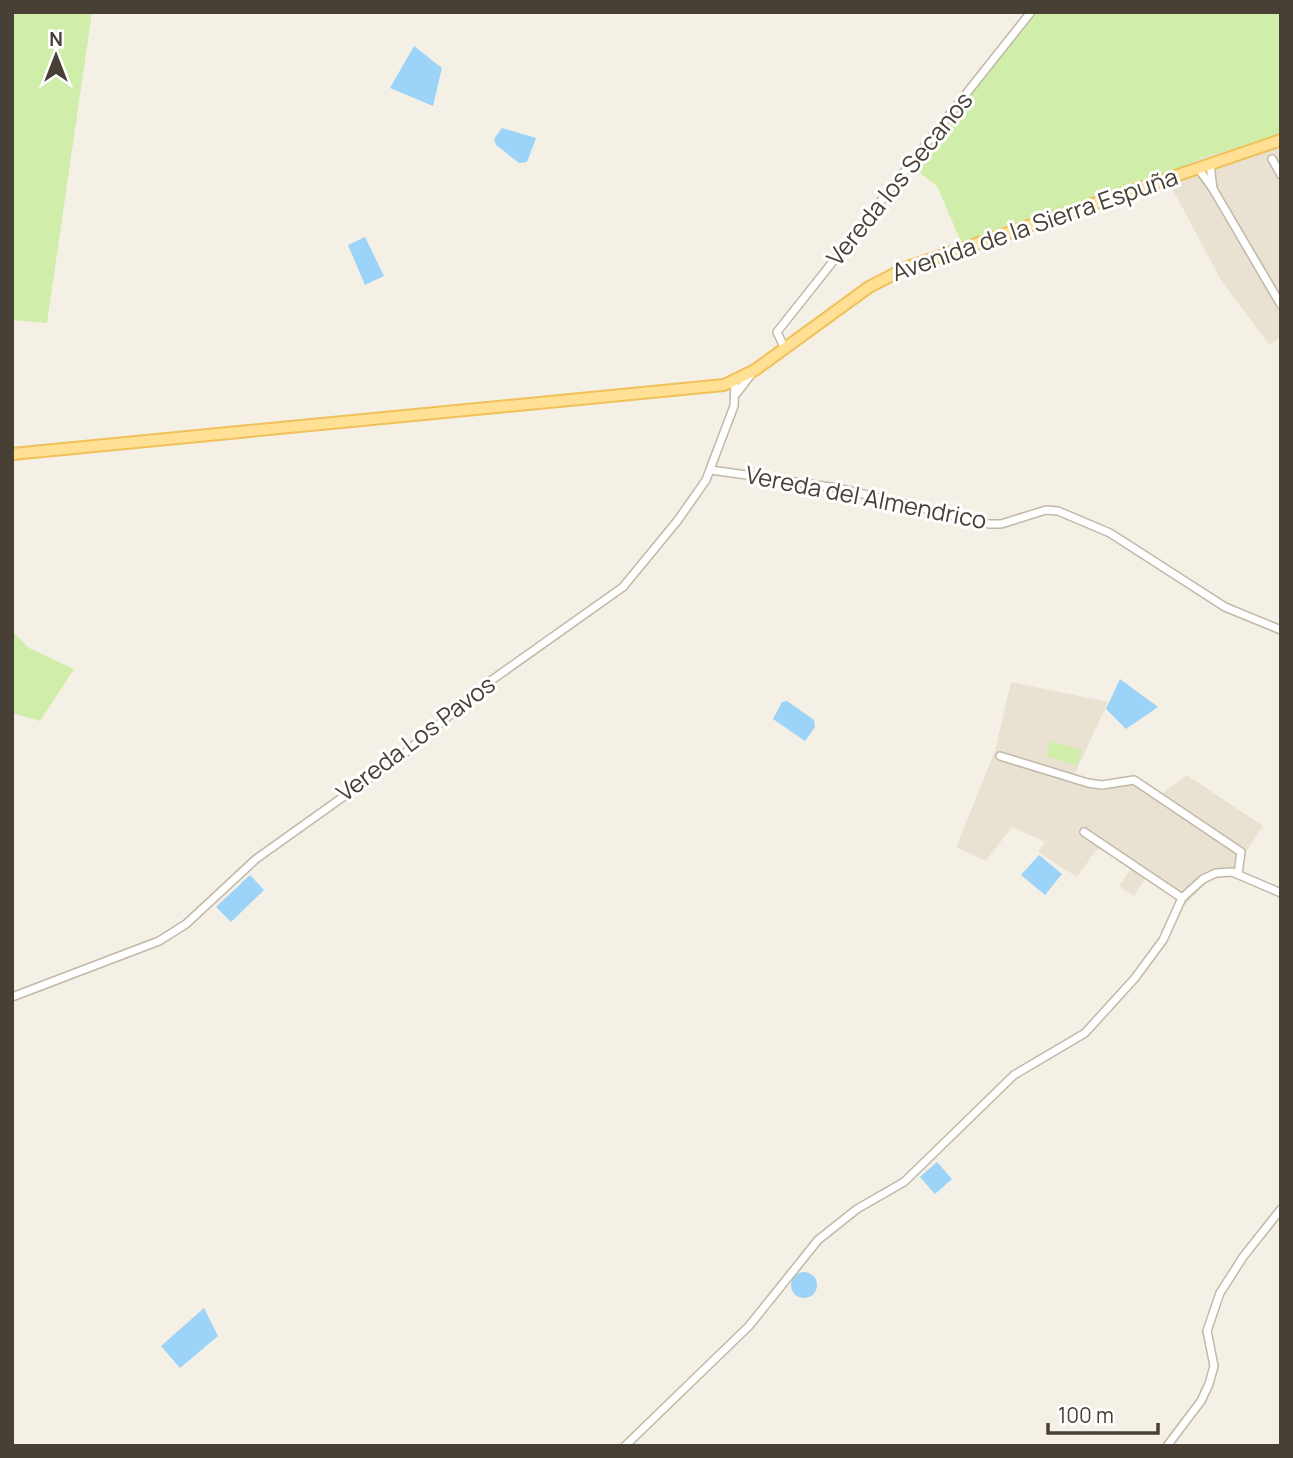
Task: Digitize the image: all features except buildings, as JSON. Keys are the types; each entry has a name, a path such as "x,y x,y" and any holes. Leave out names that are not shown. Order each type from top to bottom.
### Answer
{"main road":[{"name":"Avenida de la Sierra Espuña","path":"12,454 679,392 735,381 755,370 869,287 908,267 1281,140"},
{"name":"Avenida de la Sierra Espuña","path":"1198,168 1198,163 1210,158 1245,152"}],"street":[{"name":"Vereda los Secanos","path":"784,347 777,332 1031,12"},
{"path":"1272,159 1281,175"},
{"path":"1210,164 1213,189"},
{"path":"1198,168 1281,305"},
{"path":"737,393 755,370"},
{"path":"735,381 737,393"},
{"name":"Vereda Los Pavos","path":"12,997 159,941 186,924 256,859 406,751 489,682 624,587 678,520 711,470 737,393"},
{"name":"Vereda del Almendrico","path":"711,470 838,488 989,524 1001,524 1045,510 1058,511 1110,533 1225,607 1281,630"},
{"path":"1000,756 1088,782 1139,782 1241,852 1238,874"},
{"path":"1084,832 1182,898"},
{"path":"625,1446 749,1326 818,1240 857,1209 904,1182 1014,1075 1085,1033 1151,957 1182,898 1209,875 1221,872 1238,874 1281,893"},
{"path":"1167,1446 1201,1401 1209,1384 1214,1366 1207,1331 1220,1293 1243,1257 1281,1209"}],"shaded area":[{"path":"1281,135 1281,337 1269,345 1221,280 1165,175 1201,158"},
{"path":"1011,682 1108,702 1074,776 1100,783 1136,778 1161,794 1187,775 1263,826 1246,852 1239,877 1219,877 1204,885 1180,911 1175,897 1145,879 1134,896 1119,886 1131,868 1104,849 1096,850 1077,877 1038,852 1045,842 1012,827 986,861 956,847 995,751"}],"green space":[{"path":"12,12 92,12 47,323 12,320"},
{"path":"1035,12 1281,12 1281,135 1201,158 1165,175 961,242 937,186 912,167"},
{"path":"12,631 29,648 74,669 40,721 12,713"},
{"path":"1051,741 1082,750 1077,766 1046,756"}],"water":[{"path":"414,46 442,68 433,106 390,88"},
{"path":"502,128 536,138 527,162 519,163 496,145 494,139"},
{"path":"365,237 384,276 365,285 348,245"},
{"path":"1120,679 1158,707 1126,729 1106,709"},
{"path":"787,701 814,720 815,727 805,741 773,719 782,702"},
{"path":"1039,855 1062,874 1045,895 1021,875"},
{"path":"250,875 264,890 231,922 216,907"},
{"path":"937,1162 952,1179 935,1194 920,1177"},
{"path":"804,1272 814,1275 817,1285 814,1295 804,1298 794,1295 791,1285 794,1275"},
{"path":"204,1308 218,1336 180,1368 161,1346"}]}
